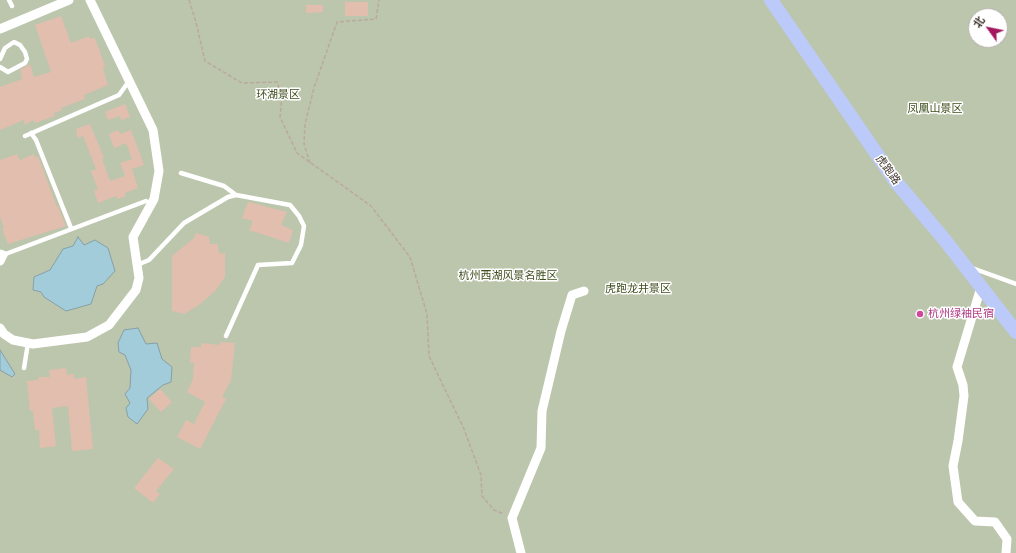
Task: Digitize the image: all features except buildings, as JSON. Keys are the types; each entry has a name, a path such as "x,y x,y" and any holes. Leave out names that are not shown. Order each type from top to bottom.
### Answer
{"main road":[{"name":"虎跑路","path":"771,0 896,182 964,265 1016,332"}],"street":[{"path":"0,29 69,0"},
{"path":"0,328 4,334 13,340 33,344 87,337 108,325 136,290 139,278 133,237 154,199 159,172 153,130 90,0"},
{"path":"981,287 957,367 963,385 964,396 953,466 958,502 975,521 995,522 1008,539 1006,553"},
{"path":"521,553 512,518 541,448 542,410 561,331 572,295 584,292"}],"lane":[{"path":"10,0 12,6"},
{"path":"0,59 5,48 14,42 20,45 25,52 27,59 25,63 8,72 0,67"},
{"path":"25,136 120,95 129,80"},
{"path":"31,133 36,140 71,228"},
{"path":"181,173 224,186 236,195"},
{"path":"137,266 149,260 184,223 228,197 236,195 290,205 299,216 304,226 301,245 292,263 258,265 226,336"},
{"path":"1,257 71,228 146,201"},
{"path":"964,265 1016,284"},
{"path":"24,368 28,343"}],"path":[{"path":"189,0 205,61 242,83 277,82 282,96 280,117 298,154 371,206 410,257 427,314 429,356 464,429 481,475 482,496 494,510 512,518"},
{"path":"310,163 304,144 305,124 314,88 338,22 376,19 378,0"}],"green space":[{"name":"虎跑龙井景区","path":"0,0 1016,0 1016,553 0,553"}],"water":[{"path":"78,237 84,245 95,240 108,248 115,271 103,284 97,286 91,304 66,311 44,297 41,292 33,290 34,277 50,270 63,249 73,246"},
{"path":"138,328 146,344 157,343 162,359 172,367 171,382 163,385 147,398 148,409 137,424 128,417 126,408 130,403 125,394 130,388 131,370 125,355 119,352 118,343 124,330"},
{"path":"0,350 15,374 12,377 0,370"}],"place":[{"name":"杭州绿袖民宿","path":"920,314"}],"park label":[{"name":"环湖景区","path":"278,95"},
{"name":"凤凰山景区","path":"935,109"},
{"name":"杭州西湖风景名胜区","path":"508,276"}]}
